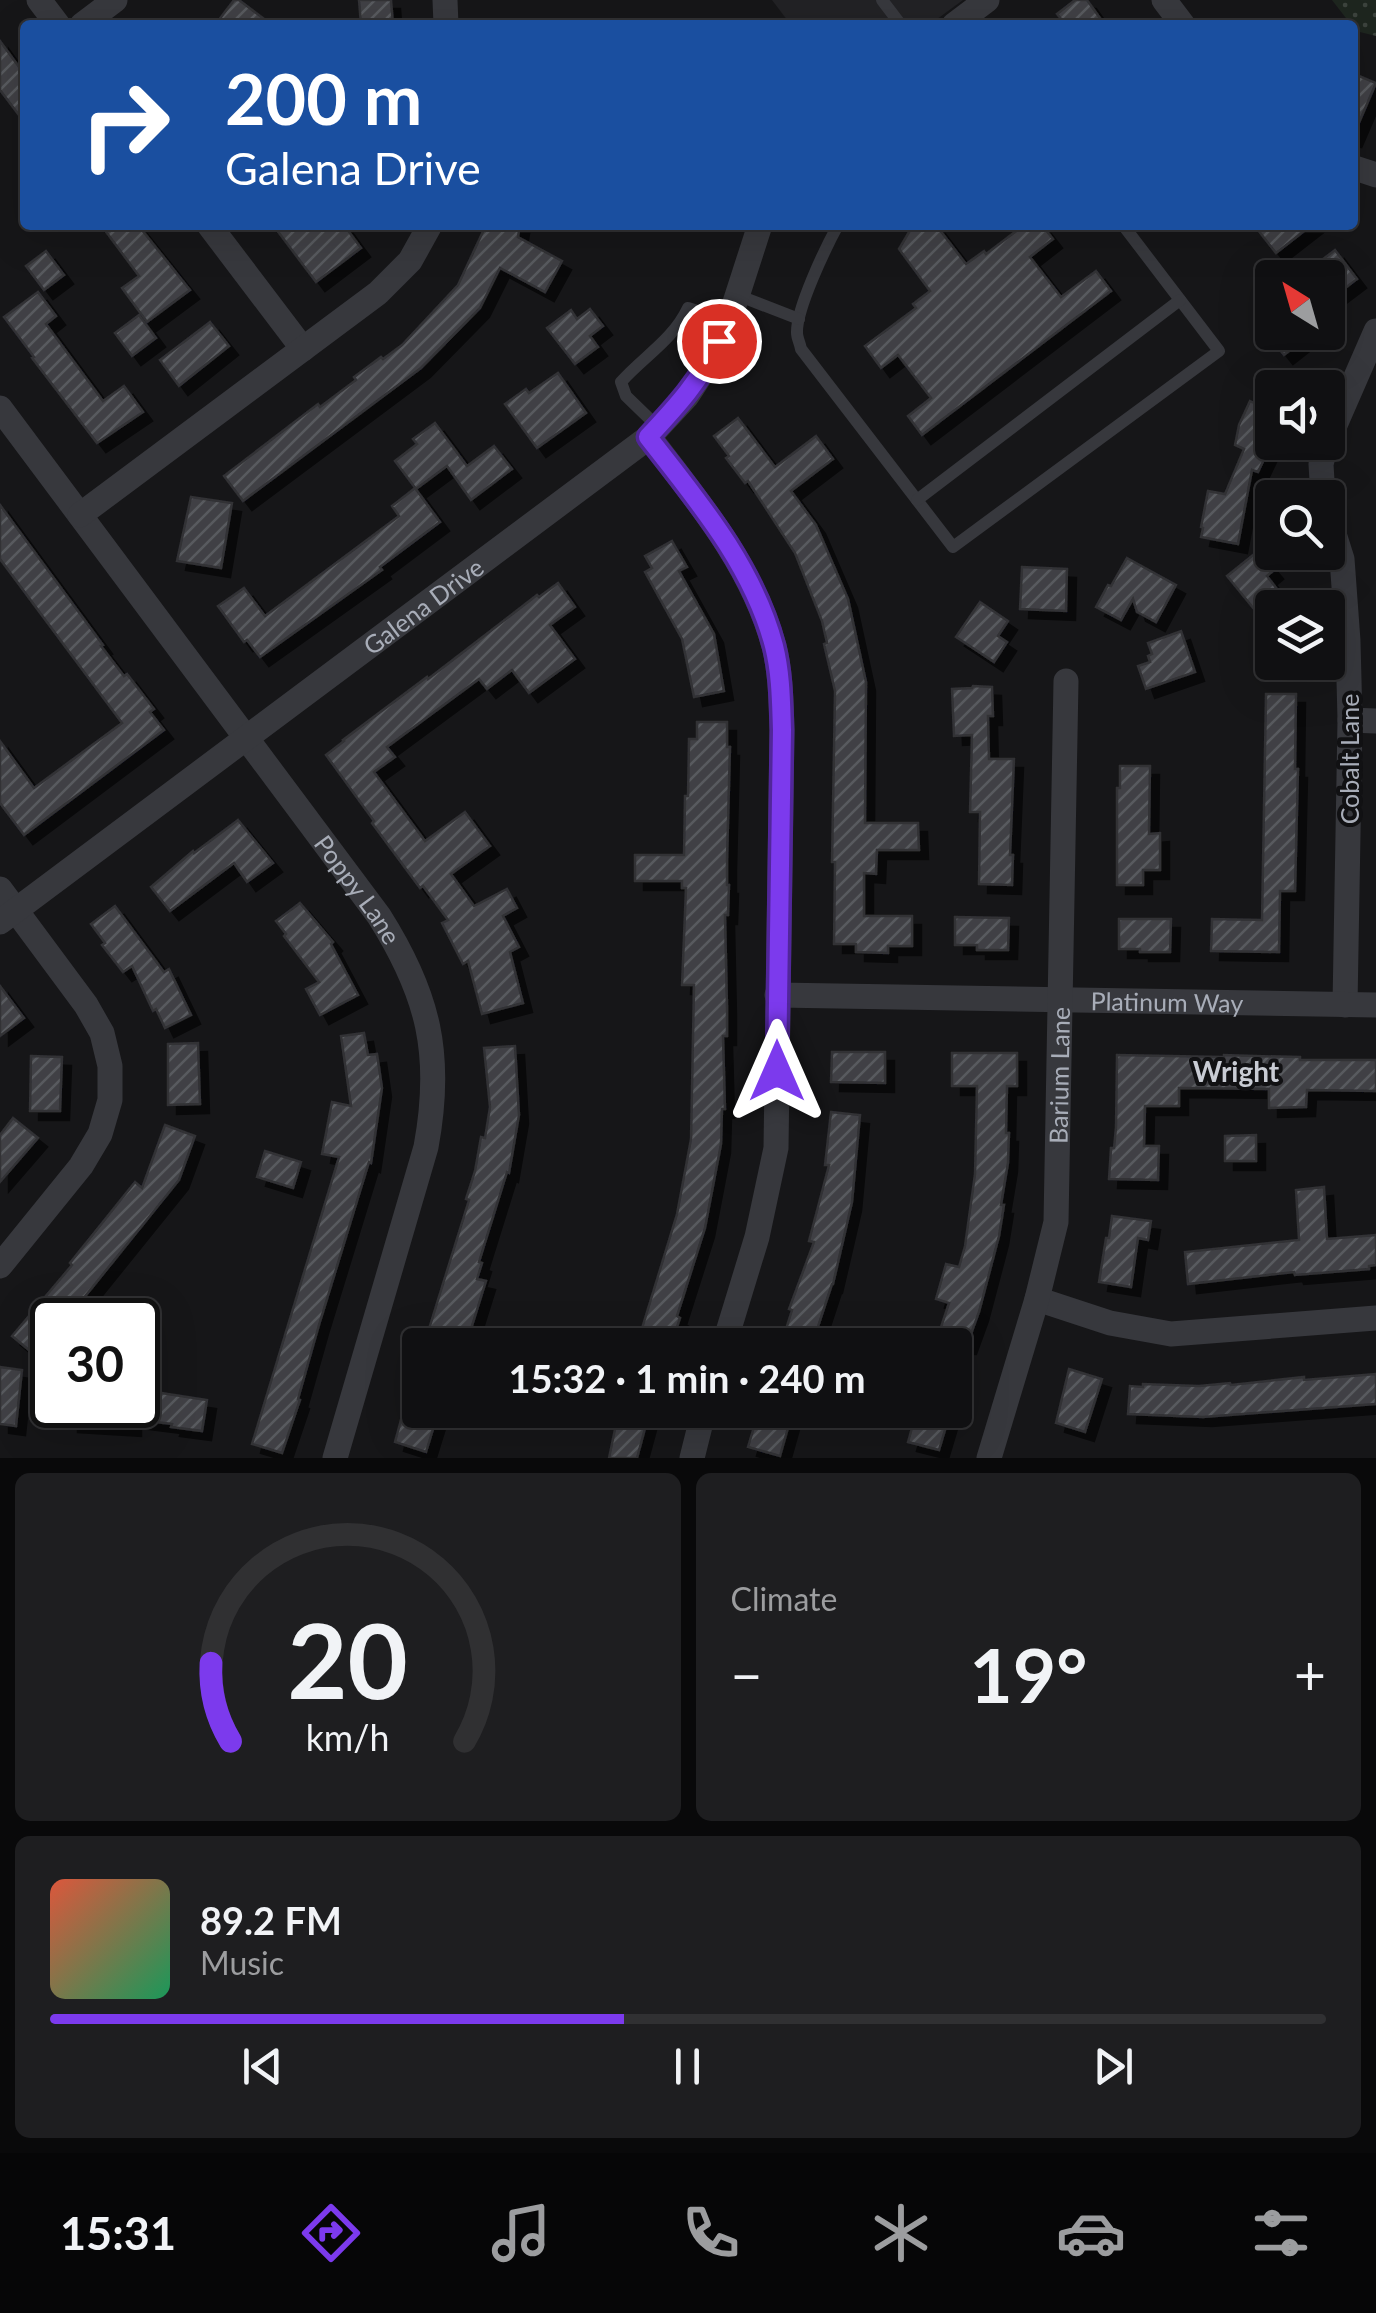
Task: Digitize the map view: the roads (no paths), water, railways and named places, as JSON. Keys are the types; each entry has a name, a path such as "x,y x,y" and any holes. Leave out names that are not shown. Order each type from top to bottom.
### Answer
{"street":[{"path":"39,0 54,20"},
{"path":"89,20 115,0"},
{"path":"965,20 988,0"},
{"path":"1164,0 1179,20"},
{"path":"213,230 302,350"},
{"path":"80,515 392,280 410,261 427,230"},
{"name":"Galena Drive","path":"8,916 653,432 686,396 710,361 729,321 758,230"},
{"path":"1345,401 1376,330"},
{"name":"Poppy Lane","path":"0,408 380,916 416,985 428,1023 434,1107 426,1147 335,1458"},
{"path":"653,432 720,531 759,604 774,647 781,688 776,1148 757,1237 729,1328"},
{"name":"Cobalt Lane","path":"1343,570 1363,721 1345,1005"},
{"name":"Barium Lane","path":"989,1458 1056,1222 1066,681"},
{"path":"0,889 8,916 86,1005 102,1033 110,1066 110,1100 100,1134 81,1166 0,1266"},
{"name":"Platinum Way","path":"777,995 1376,1005"},
{"path":"1036,1299 1110,1323 1171,1334 1376,1318"},
{"path":"692,1458 700,1428"}],"lane":[{"path":"882,0 897,20"},
{"path":"835,230 820,258 799,319 796,333 801,348 953,547 1218,351 1127,230"},
{"path":"737,295 799,319"},
{"path":"917,500 1180,300"},
{"path":"653,432 626,396 621,382 681,322 688,308 729,321"}],"district":[{"name":"Wright","path":"1236,1071"}]}
